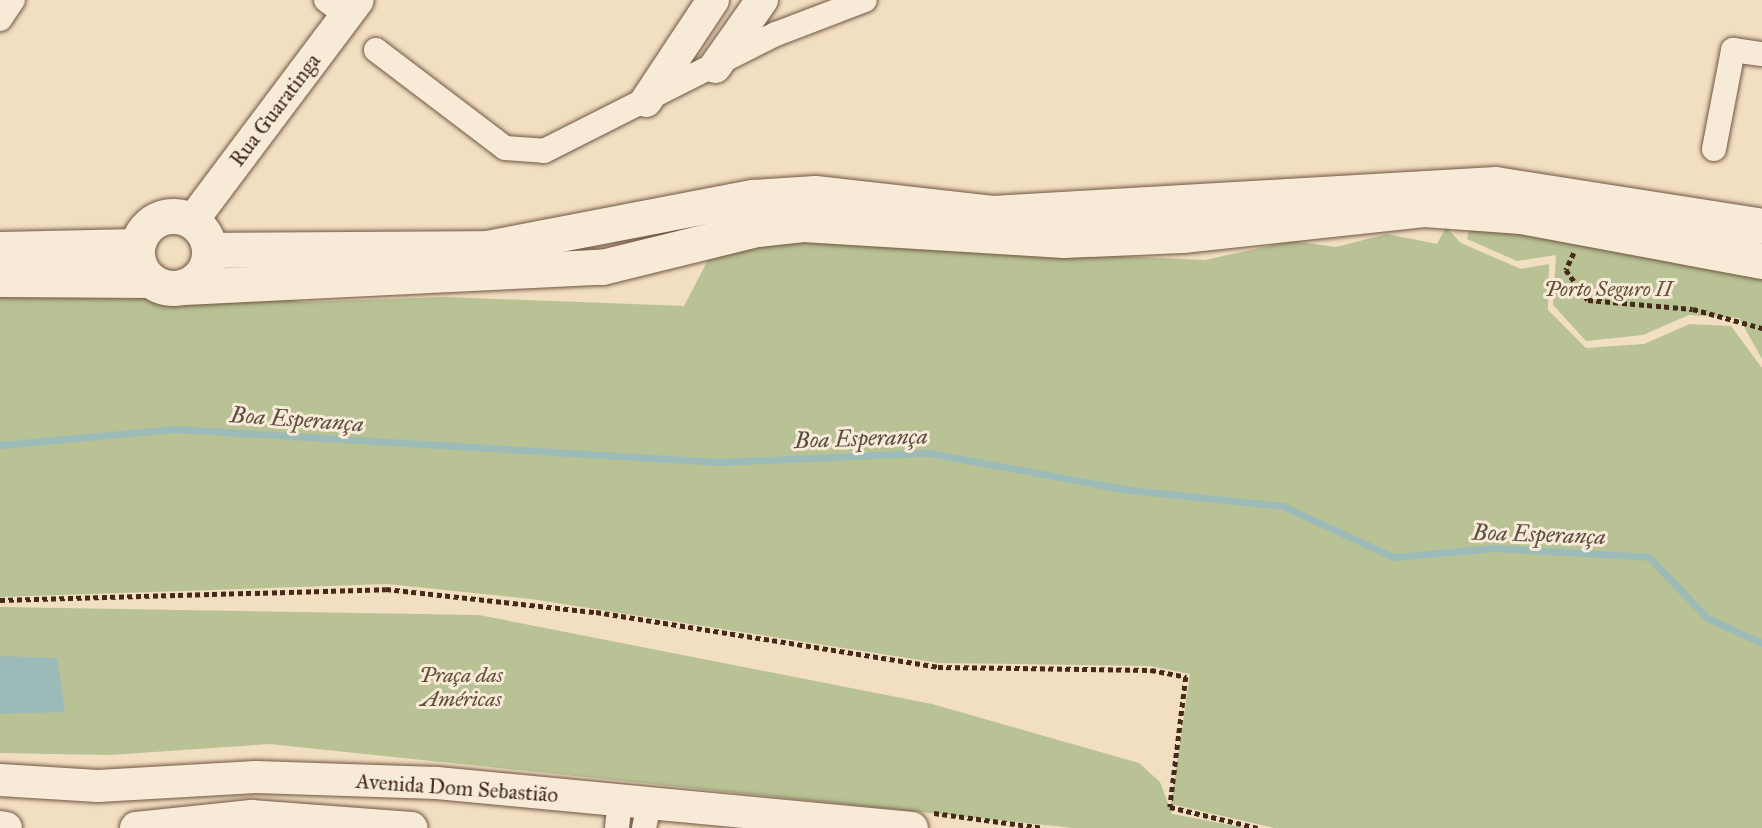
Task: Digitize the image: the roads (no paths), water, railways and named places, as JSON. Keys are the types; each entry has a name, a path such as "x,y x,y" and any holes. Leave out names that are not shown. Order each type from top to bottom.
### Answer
{"main road":[{"path":"149,280 137,246 142,233 164,217 201,235 487,248 754,197 815,193 992,213 1495,184 1762,226"},
{"path":"0,279 149,280 186,287 603,267 757,229 803,224 1064,240 1182,235 1424,209 1521,216 1762,261"},
{"path":"186,287 204,272 201,235"},
{"path":"0,249 137,246"}],"street":[{"path":"0,19 13,0"},
{"path":"646,101 713,0"},
{"path":"715,67 762,0"},
{"path":"376,50 505,148 544,151 776,34 865,0"},
{"name":"Rua Guaratinga","path":"201,235 344,5"},
{"path":"1714,149 1733,50 1762,54"},
{"name":"Avenida Dom Sebastião","path":"0,780 98,786 257,777 368,780 633,815 912,828"},
{"name":"Avenida Dom Sebastião","path":"136,828 256,822 412,828"},
{"path":"0,827 6,828"}],"water":[{"path":"0,656 57,658 65,712 0,714"}],"waterway":[{"name":"Boa Esperança","path":"0,445 175,429 719,462 929,453 1129,490 1283,506 1393,557 1495,548 1649,557 1707,618 1762,643"}],"park label":[{"name":"Porto Seguro II","path":"1608,289"},
{"name":"Praça das Américas","path":"461,687"}]}
